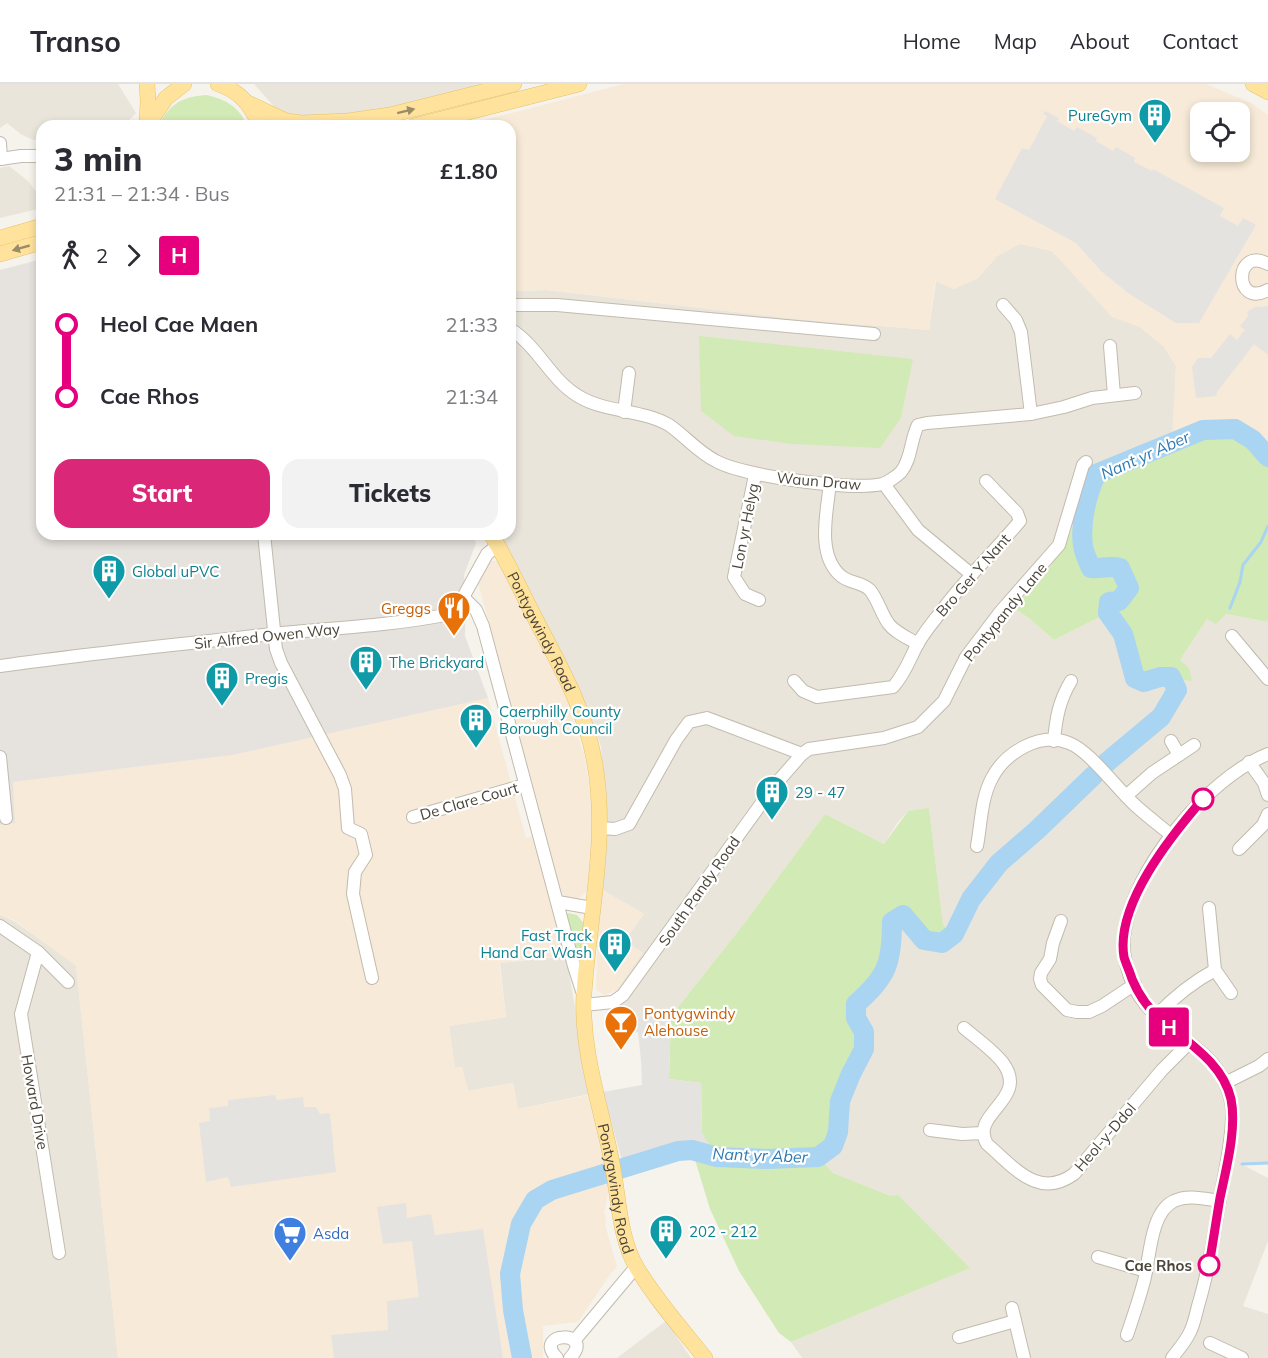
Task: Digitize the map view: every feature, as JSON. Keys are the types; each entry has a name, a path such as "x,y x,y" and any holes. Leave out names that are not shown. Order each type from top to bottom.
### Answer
{"main road":[{"path":"147,84 147,120"},
{"path":"151,120 166,98 184,84"},
{"path":"354,120 390,114 514,84"},
{"path":"438,120 579,84"},
{"path":"1253,84 1268,92"},
{"path":"225,85 248,103 282,120"},
{"path":"248,103 257,120"},
{"path":"0,238 36,228"},
{"path":"0,254 36,244"},
{"name":"Pontygwindy Road","path":"494,540 577,704 594,758 599,793 600,828 584,1000 586,1044 593,1084 611,1156 627,1243 636,1267 705,1358"}],"street":[{"path":"0,143 1,159 36,156"},
{"path":"1266,261 1252,261 1244,267 1241,277 1248,291 1267,292"},
{"path":"516,305 556,305 874,334"},
{"path":"1003,305 1016,320 1021,332 1031,414"},
{"name":"Waun Draw","path":"516,334 528,343 560,382 578,396 605,408 649,417 669,426 715,461 755,475 865,486 884,484"},
{"path":"1110,346 1114,395"},
{"path":"624,412 628,373"},
{"path":"971,574 918,530 884,484 900,473 910,455 913,434 918,425 1031,414 1092,398 1136,393"},
{"name":"Pontypandy Lane","path":"802,754 809,749 884,738 918,727 944,701 966,657 1001,611 1059,545 1083,465 1086,462"},
{"name":"Lon yr Helyg","path":"755,475 734,577 745,594 759,600"},
{"name":"Bro Ger Y Nant","path":"794,681 803,691 817,698 893,687 901,679 918,644 971,574 988,559 1020,521 1017,513 986,481"},
{"path":"830,483 826,530 827,553 834,568 842,578 863,585 869,590 889,624 918,644"},
{"path":"265,540 276,649 345,789 348,828 361,834 366,855 355,872 353,894 372,978"},
{"name":"Sir Alfred Owen Way","path":"0,666 275,634 331,630 445,615 456,610 464,598 494,540"},
{"name":"Pontygwindy Road","path":"464,598 476,610 483,626 584,1000"},
{"path":"1232,636 1268,679"},
{"path":"1054,741 1056,715 1061,698 1071,681"},
{"path":"600,828 615,829 629,824 676,740 689,722 706,718 802,754"},
{"path":"977,846 992,779 1005,760 1036,741 1068,742 1081,750 1126,795 1171,835"},
{"path":"1171,741 1179,755"},
{"path":"1126,795 1152,773 1194,745"},
{"name":"South Pandy Road","path":"584,1000 613,1002 623,995 774,786 802,754"},
{"path":"1172,1358 1191,1332 1204,1285 1227,1161 1232,1117 1231,1100 1225,1083 1214,1065 1156,1016 1140,996 1124,957 1124,936 1129,915 1143,881 1171,835 1204,796 1249,762 1268,754"},
{"path":"0,757 6,818"},
{"path":"1249,762 1264,783 1268,795"},
{"name":"De Clare Court","path":"413,817 525,785"},
{"path":"1239,849 1263,825 1268,814"},
{"path":"558,903 592,908"},
{"path":"1209,908 1215,970 1231,993"},
{"path":"1061,921 1050,959 1040,979 1042,985 1067,1010 1089,1012 1135,984"},
{"path":"0,926 38,952 68,981"},
{"name":"Howard Drive","path":"38,952 21,1014 59,1253"},
{"path":"1156,1016 1184,989 1215,970"},
{"path":"930,1130 962,1134 983,1133 986,1120 1005,1100 1009,1081 1003,1063 964,1028"},
{"name":"Heol-y-Ddol","path":"983,1133 987,1144 1030,1180 1052,1185 1064,1181 1074,1174 1162,1070 1189,1043"},
{"path":"1225,1083 1268,1059"},
{"path":"1127,1335 1146,1271 1152,1236 1165,1207 1173,1201 1184,1198 1220,1201"},
{"path":"1098,1257 1146,1271"},
{"path":"574,1341 636,1267"},
{"path":"959,1338 1013,1315 1024,1358"},
{"path":"557,1358 552,1349 554,1340 563,1336 574,1341"},
{"path":"570,1358 576,1350 574,1341"},
{"path":"1216,1350 1242,1358"}],"shaded area":[{"path":"0,84 118,84 136,113 129,120 36,120 36,140 22,135 7,123 0,128"},
{"path":"254,84 494,84 400,107 358,114 299,116 280,113"},
{"path":"624,84 1206,84 1249,102 1190,102 1190,162 1250,162 1250,103 1268,115 1268,457 1253,440 1203,430 1172,444 1176,366 1164,347 1140,327 1112,317 1052,251 1020,244 997,256 978,278 953,289 935,281 929,330 796,319 546,290 516,291 516,120 484,120"},
{"path":"1045,111 1059,118 1057,121 1074,131 1077,127 1097,138 1096,141 1113,151 1116,147 1135,158 1134,162 1152,171 1153,169 1224,208 1220,216 1238,226 1243,218 1256,225 1199,323 1176,323 1128,293 1101,271 1076,243 995,199 1022,148 1029,150 1047,116 1043,114"},
{"path":"9,166 28,181 36,192 36,209 0,218 0,168"},
{"path":"1020,244 1052,251 1112,316 1140,327 1164,347 1176,366 1172,444 1096,474 1067,540 1045,575 1014,608 1054,640 1108,613 1123,634 1144,682 1160,677 1179,680 1180,660 1207,619 1225,614 1268,622 1268,1163 1243,1165 1268,1178 1268,1241 1243,1306 1268,1314 1268,1358 802,1358 791,1342 969,1268 890,1197 833,1173 818,1157 838,1132 840,1101 864,1032 856,1018 856,1004 875,988 892,947 892,922 903,915 943,926 929,809 908,811 884,844 825,814 743,925 671,1016 613,1019 614,993 617,990 625,940 644,914 601,889 607,819 601,746 574,678 503,540 516,540 516,291 546,290 796,319 929,330 936,281 954,289 978,278 997,256"},
{"path":"36,261 36,540 475,540 476,543 464,575 465,636 488,698 233,755 13,782 15,823 0,825 0,270"},
{"path":"1268,306 1268,355 1254,344 1216,396 1196,398 1192,367 1198,358 1211,358 1230,334 1237,340 1245,330 1240,326 1248,316 1247,312 1255,307"},
{"path":"491,561 497,561 501,566 567,700 585,758 593,811 593,832 587,891 579,898 565,897 560,891 553,872 511,702 478,583 486,565"},
{"path":"488,698 526,838 535,836 567,955 499,963 506,1017 449,1026 455,1068 462,1067 468,1091 513,1083 518,1109 589,1095 609,1188 604,1214 606,1215 605,1225 617,1266 578,1322 543,1326 543,1358 118,1358 76,966 14,920 0,915 0,825 15,823 12,782 233,755"},
{"path":"601,889 644,914 625,940 643,953 617,990 605,995 596,990"},
{"path":"0,915 14,921 76,965 118,1358 0,1358"},
{"path":"566,956 590,1094 518,1109 513,1083 468,1091 462,1067 455,1068 449,1026 506,1017 500,963"},
{"path":"671,1016 669,1079 701,1083 702,1133 717,1157 692,1150 678,1151 624,1168 603,1092 642,1085 641,1061 638,1032 613,1035 613,1019"},
{"path":"275,1095 277,1100 303,1097 304,1107 316,1107 320,1114 330,1113 336,1172 231,1187 228,1177 206,1182 199,1123 210,1121 209,1108 228,1106 228,1100"},
{"path":"406,1203 407,1218 431,1214 435,1235 483,1229 503,1358 334,1358 331,1335 388,1330 387,1301 419,1297 412,1241 383,1244 377,1207"},
{"path":"666,1321 691,1358 617,1358"}],"green space":[{"path":"206,95 219,99 236,109 244,120 162,120 177,103"},
{"path":"699,336 913,359 901,418 880,448 792,444 734,436 701,411"},
{"path":"1235,429 1253,440 1268,457 1268,622 1226,614 1216,624 1207,619 1180,660 1189,668 1192,681 1160,677 1144,682 1135,678 1123,634 1108,613 1054,640 1014,608 1045,575 1067,540 1096,474 1203,430"},
{"path":"929,808 943,925 954,934 942,943 924,940 903,915 892,922 891,948 886,968 875,986 856,1004 856,1018 864,1032 864,1049 840,1101 838,1132 833,1146 818,1157 833,1173 890,1196 898,1195 970,1268 791,1342 779,1333 739,1271 710,1209 692,1150 716,1157 702,1133 701,1083 669,1079 671,1016 743,925 825,814 884,844 908,811"},
{"path":"568,913 577,915 584,924 580,966 566,915"}],"waterway":[{"name":"Nant yr Aber","path":"1106,763 1161,717 1177,690 1171,677 1160,677 1144,682 1135,678 1123,634 1108,613 1109,602 1119,601 1129,588 1120,568 1091,568 1085,554 1082,537 1083,518 1096,474 1203,430 1235,429 1253,440 1268,457"},
{"path":"1230,608 1240,582 1243,565 1261,542 1268,526"},
{"name":"Nant yr Aber","path":"522,1358 513,1310 510,1274 521,1224 535,1200 552,1190 678,1151 692,1150 717,1157 767,1159 818,1157 833,1146 838,1132 840,1101 864,1049 864,1032 856,1018 856,1004 875,986 886,968 891,948 892,922 903,915 924,940 942,943 954,934 971,899 999,863 1094,775"},
{"path":"1242,1164 1268,1163"}],"bus line":[{"name":"H","path":"1203,799 1171,835 1143,881 1129,915 1124,936 1124,957 1140,996 1156,1016 1214,1065 1225,1083 1231,1100 1232,1117 1227,1161 1209,1265"}],"place":[{"name":"PureGym","path":"1155,144"},
{"name":"Global uPVC","path":"109,600"},
{"name":"Greggs","path":"454,637"},
{"name":"The Brickyard","path":"366,691"},
{"name":"Pregis","path":"222,707"},
{"name":"Caerphilly County Borough Council","path":"476,749"},
{"name":"29 - 47","path":"772,821"},
{"name":"Fast Track Hand Car Wash","path":"615,973"},
{"name":"Pontygwindy Alehouse","path":"621,1051"},
{"name":"202 - 212","path":"666,1260"},
{"name":"Asda","path":"290,1262"},
{"name":"Cae Rhos","path":"1209,1265"}]}
